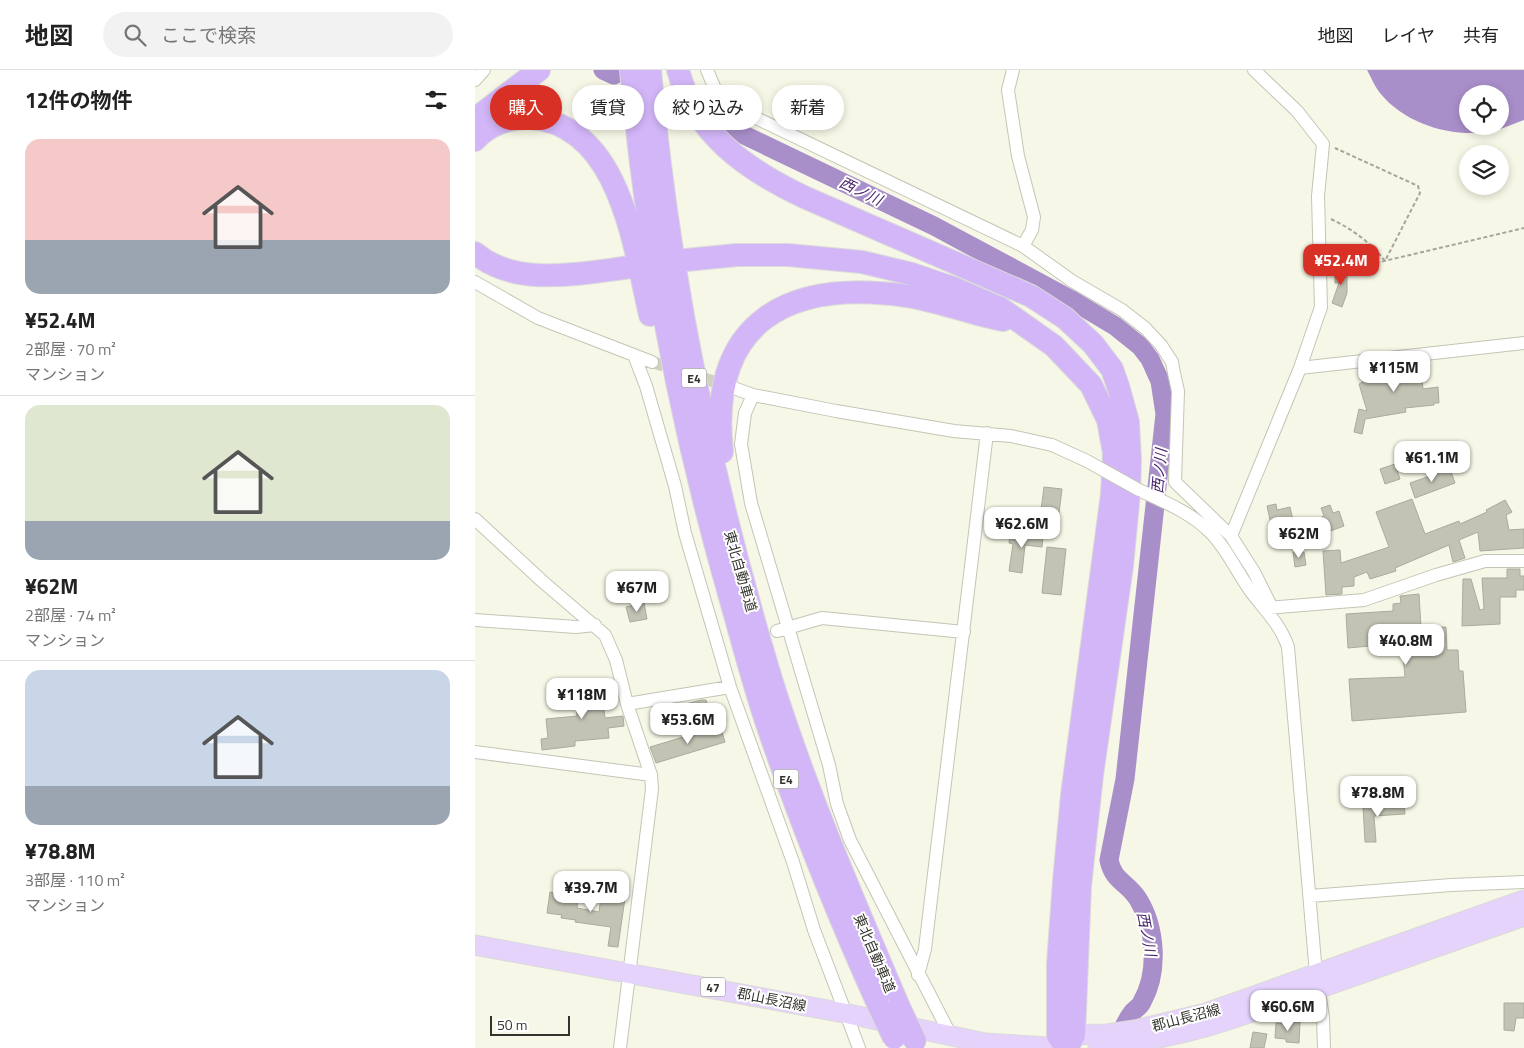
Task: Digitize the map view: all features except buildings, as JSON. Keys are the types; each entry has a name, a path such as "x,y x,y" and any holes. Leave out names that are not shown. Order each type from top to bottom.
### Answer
{"highway":[{"path":"475,119 539,70"},
{"name":"東北自動車道","path":"631,70 642,171 666,330 684,417 715,546 767,727 831,896 888,1005 906,1044"},
{"name":"東北自動車道","path":"650,70 661,179 687,346 719,487 772,679 888,1005"},
{"path":"677,70 686,94 701,121 739,160 795,193 1031,296 1065,318 1093,344 1112,369 1128,422 1129,493 1122,566 1092,775 1081,877 1067,1044"},
{"path":"475,140 481,133 508,120 522,118 550,122 577,136 591,149 609,176 625,212 675,418 695,489 715,546"},
{"path":"475,237 491,250 531,262 629,261 568,274 528,274 495,265 475,253"},
{"path":"1067,1044 1058,964 1072,795 1112,494 1114,453 1108,420 1091,385 1054,346 1017,322 1000,308 956,289 912,274 862,262 788,254 684,254 735,242 809,244 855,249 937,270 1016,303 1059,327 1089,353 1118,386"},
{"path":"772,679 723,461 719,432 723,381 728,366 744,339 767,316 781,308 812,296 847,292 909,297 987,317 1017,322"}],"main road":[{"name":"郡山長沼線","path":"1318,981 1524,900"},
{"name":"郡山長沼線","path":"475,945 628,971 950,1034 1067,1044 1132,1037 1524,916"}],"street":[{"path":"475,80 484,70"},
{"path":"707,70 719,95 742,112 808,144 871,171 1023,246 1072,281 1122,310 1161,345 1172,362 1178,391 1173,477 1175,482 1231,536 1254,572 1269,608 1289,647 1310,896 1323,1017 1324,1048"},
{"path":"1013,70 1008,90 1018,156 1034,217 1032,230 1023,246"},
{"path":"1231,536 1300,368 1321,307 1318,215 1323,144 1297,111 1255,70"},
{"path":"475,282 538,318 652,362"},
{"path":"1300,368 1524,343"},
{"path":"633,355 646,386 675,486 685,533 724,646 730,687 844,1012 859,1048"},
{"path":"731,387 753,395 954,431 987,433 1052,445 1087,461 1190,517 1209,531 1249,588 1269,608 1364,600 1436,575 1485,561 1524,561"},
{"path":"753,395 745,413 742,431 742,458 751,503 783,629 829,765 837,804 850,840 950,1034"},
{"path":"918,975 925,949 987,433"},
{"path":"475,519 542,581 605,635 613,652 627,704 651,775 652,789 628,971 620,1048"},
{"path":"783,629 822,618 964,632"},
{"path":"475,620 576,627 595,625"},
{"path":"627,704 730,687"},
{"path":"475,752 651,775"},
{"path":"1310,896 1451,885 1524,882"}],"path":[{"path":"1323,144 1376,165 1420,189 1420,196 1385,261"},
{"path":"1318,215 1347,226 1363,238 1385,261"},
{"path":"1320,254 1355,263 1385,261 1524,228"}],"shaded area":[{"path":"1367,70 1524,70 1524,120 1509,125 1509,85 1459,85 1459,132 1429,126 1415,120 1390,104 1378,91"}],"waterway":[{"name":"西ノ川","path":"603,70 614,75"},
{"name":"西ノ川","path":"734,130 934,226 1070,299 1115,326 1140,346 1150,359 1160,381 1165,414 1125,779 1109,860 1114,873 1134,893 1144,911 1152,936 1153,964 1151,977 1142,1002 1133,1012 1115,1044"}],"tunnel":[{"path":"652,362 731,387"}]}
